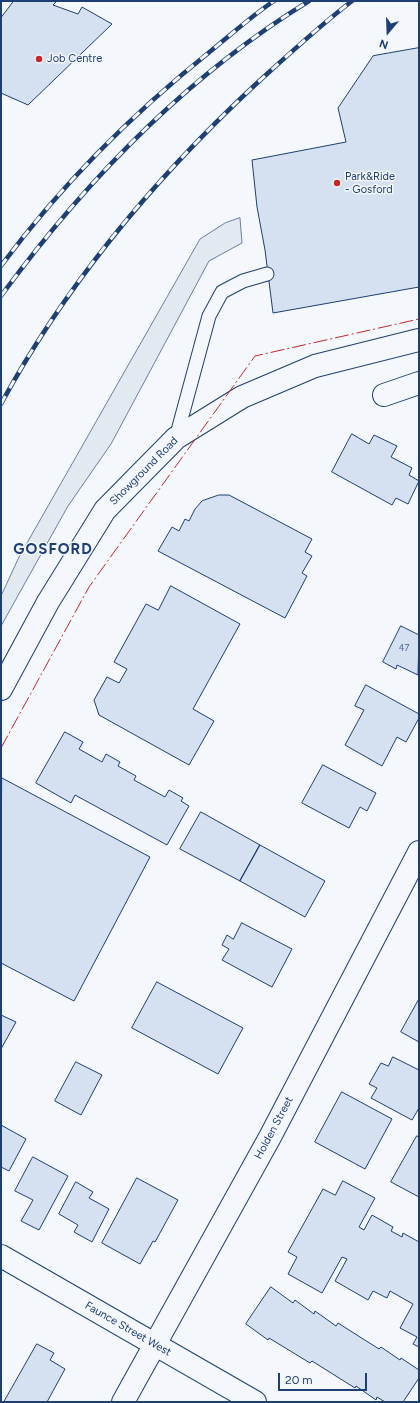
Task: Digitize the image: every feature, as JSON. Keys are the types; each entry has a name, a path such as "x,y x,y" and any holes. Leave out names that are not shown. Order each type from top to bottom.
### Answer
{"street":[{"name":"Showground Road","path":"1,689 48,602 105,510 176,438 242,397 315,366 419,340"},
{"path":"384,395 419,383"},
{"name":"Holden Street","path":"123,1402 154,1343 270,1137 419,852"},
{"name":"Faunce Street West","path":"1,1256 255,1402"}],"lane":[{"path":"176,438 209,316 222,292 243,281 267,274"}],"shaded area":[{"path":"240,218 242,243 209,261 111,444 68,506 1,626 1,596 19,557 200,239 225,223"}],"building":[{"name":"Job Centre","path":"14,1 57,1 53,5 78,14 82,7 112,24 28,105 1,93 1,18"},
{"name":"Park&Ride - Gosford","path":"419,48 419,287 273,313 265,250 257,207 252,160 346,142 338,108 373,56"},
{"path":"352,434 369,444 374,435 397,446 391,457 412,468 409,475 419,481 408,504 396,498 392,505 332,472"},
{"path":"219,495 229,495 312,539 305,552 312,556 302,573 307,576 285,618 158,551 172,527 179,531 185,519 189,521 195,509 202,501"},
{"path":"171,586 240,624 193,709 214,721 189,765 99,715 94,700 107,677 119,683 127,669 114,662 146,604 158,610"},
{"path":"401,626 419,635 418,675 397,665 396,669 383,662"},
{"path":"366,685 419,714 419,718 406,742 397,737 382,766 345,745 364,710 355,706"},
{"path":"65,732 83,742 79,749 102,762 106,754 120,762 118,766 136,776 134,780 165,797 169,790 183,798 181,801 189,806 167,845 75,795 71,803 36,783"},
{"path":"323,765 376,793 367,811 360,807 349,828 302,803"},
{"path":"2,778 150,857 74,1001 1,963"},
{"path":"201,812 260,845 240,881 180,849"},
{"path":"260,845 325,881 305,917 240,881"},
{"path":"242,923 292,949 272,987 222,960 229,949 222,945 227,935 233,939"},
{"path":"157,982 243,1028 218,1074 132,1028"},
{"path":"419,999 419,1042 401,1032"},
{"path":"1,1015 16,1022 1,1049"},
{"path":"393,1057 419,1070 419,1108 412,1120 371,1098 377,1088 369,1084 381,1063 388,1066"},
{"path":"76,1062 102,1075 81,1115 55,1101"},
{"path":"342,1092 392,1119 365,1169 315,1142"},
{"path":"1,1125 26,1139 9,1171 1,1167"},
{"path":"417,1136 419,1137 419,1197 391,1182"},
{"path":"33,1157 68,1176 39,1230 21,1221 33,1200 15,1191"},
{"path":"137,1178 178,1200 155,1242 153,1241 140,1264 102,1243"},
{"path":"343,1181 375,1198 359,1227 364,1230 372,1215 393,1227 391,1231 402,1237 403,1233 419,1242 419,1347 413,1344 417,1337 400,1328 413,1304 390,1291 387,1298 373,1291 368,1300 335,1281 347,1259 342,1257 322,1293 288,1274 297,1257 288,1252 323,1189 335,1195"},
{"path":"76,1182 93,1192 89,1198 109,1209 92,1242 74,1232 78,1225 59,1214"},
{"path":"271,1287 293,1303 295,1300 314,1314 315,1311 336,1326 338,1323 379,1349 381,1347 400,1360 401,1358 419,1370 419,1378 403,1402 385,1402 377,1397 376,1400 356,1386 355,1388 312,1361 310,1363 269,1338 268,1340 246,1324"},
{"path":"37,1344 54,1353 50,1360 65,1369 47,1402 4,1402"}],"railway":[{"path":"1,266 48,207 99,151 183,74 274,1"},
{"path":"1,296 68,212 104,171 141,133 221,62 264,30 309,1"},
{"path":"1,404 54,316 84,274 148,194 183,156 256,84 315,31 352,1"}],"power":[{"path":"1,748 89,587 255,356 419,319"}],"place":[{"name":"Job Centre","path":"39,59"},
{"name":"Park&Ride - Gosford","path":"337,183"}],"district":[{"name":"GOSFORD","path":"53,550"}]}
